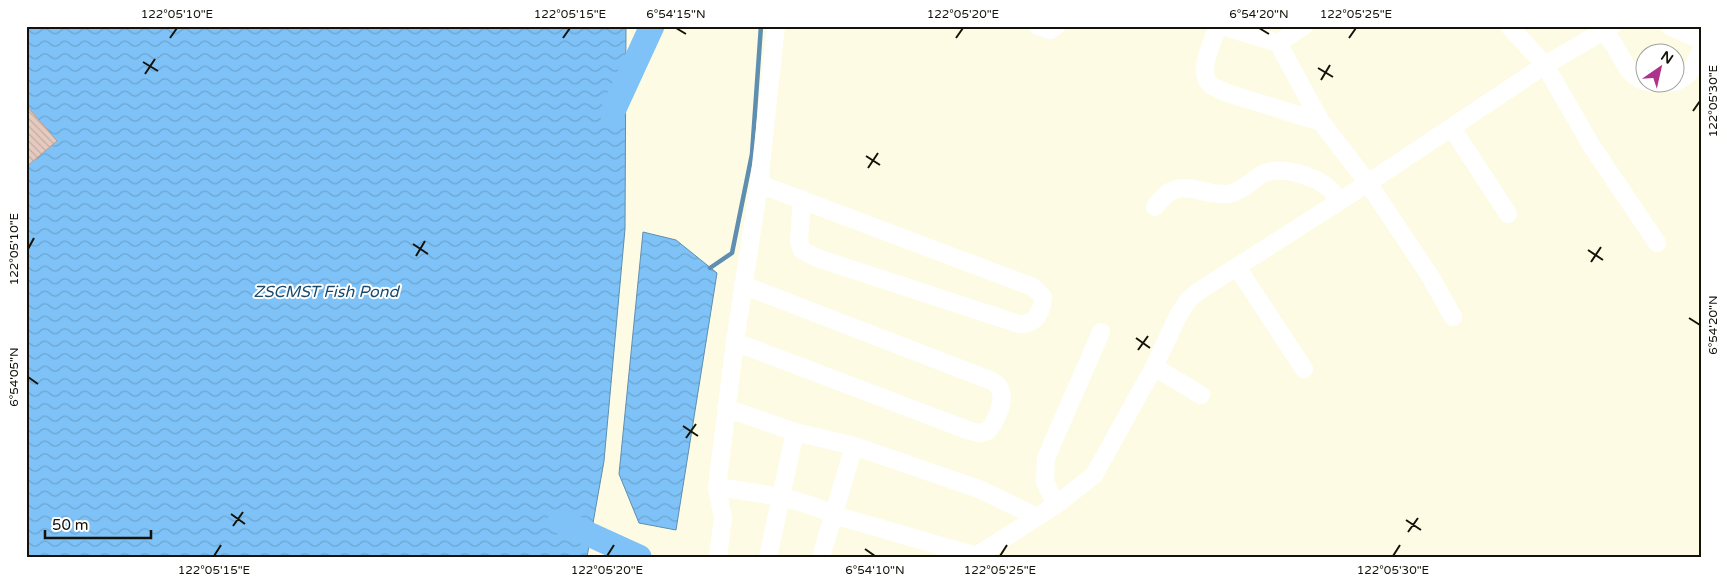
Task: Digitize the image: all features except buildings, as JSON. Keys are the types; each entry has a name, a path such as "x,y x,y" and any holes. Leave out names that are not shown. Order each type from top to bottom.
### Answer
{"street":[{"path":"718,557 723,518 717,487 735,342 759,184 776,26"},
{"path":"1038,26 1050,30 1056,26"},
{"path":"1321,122 1224,92 1210,84 1205,76 1205,66 1219,26 1278,43 1321,122 1368,183 1430,276 1453,318"},
{"path":"1278,43 1304,26"},
{"path":"1509,26 1544,65 1592,145 1657,243"},
{"path":"1669,26 1701,40"},
{"path":"717,487 816,506 834,515 976,557 1035,516 1056,505 1094,476 1154,367 1178,316 1188,300 1452,128 1544,65 1604,28 1634,73"},
{"path":"1684,79 1691,71 1701,50"},
{"path":"1452,128 1508,214"},
{"path":"1155,207 1169,191 1180,188 1218,193 1237,192 1262,174 1272,171 1281,171 1319,181 1330,189 1339,201"},
{"path":"759,184 802,199 1032,287 1043,297 1038,316 1027,325 1019,324 817,258 802,250 799,241 802,199"},
{"path":"1237,268 1304,369"},
{"path":"735,342 970,431 980,433 988,431 999,410 1002,392 999,385 992,381 743,285"},
{"path":"1056,505 1045,482 1046,458 1102,332"},
{"path":"1154,367 1201,396"},
{"path":"726,408 795,432 854,446 979,489 1035,516"},
{"path":"768,557 795,432"},
{"path":"821,557 854,446"}],"water":[{"name":"ZSCMST Fish Pond","path":"26,26 626,26 625,229 604,461 587,557 26,557"},
{"path":"643,232 676,240 717,273 676,530 639,523 619,474"}],"waterway":[{"path":"612,113 652,26"},
{"path":"710,268 732,253 752,154 761,26"},
{"path":"560,521 639,557"}]}
